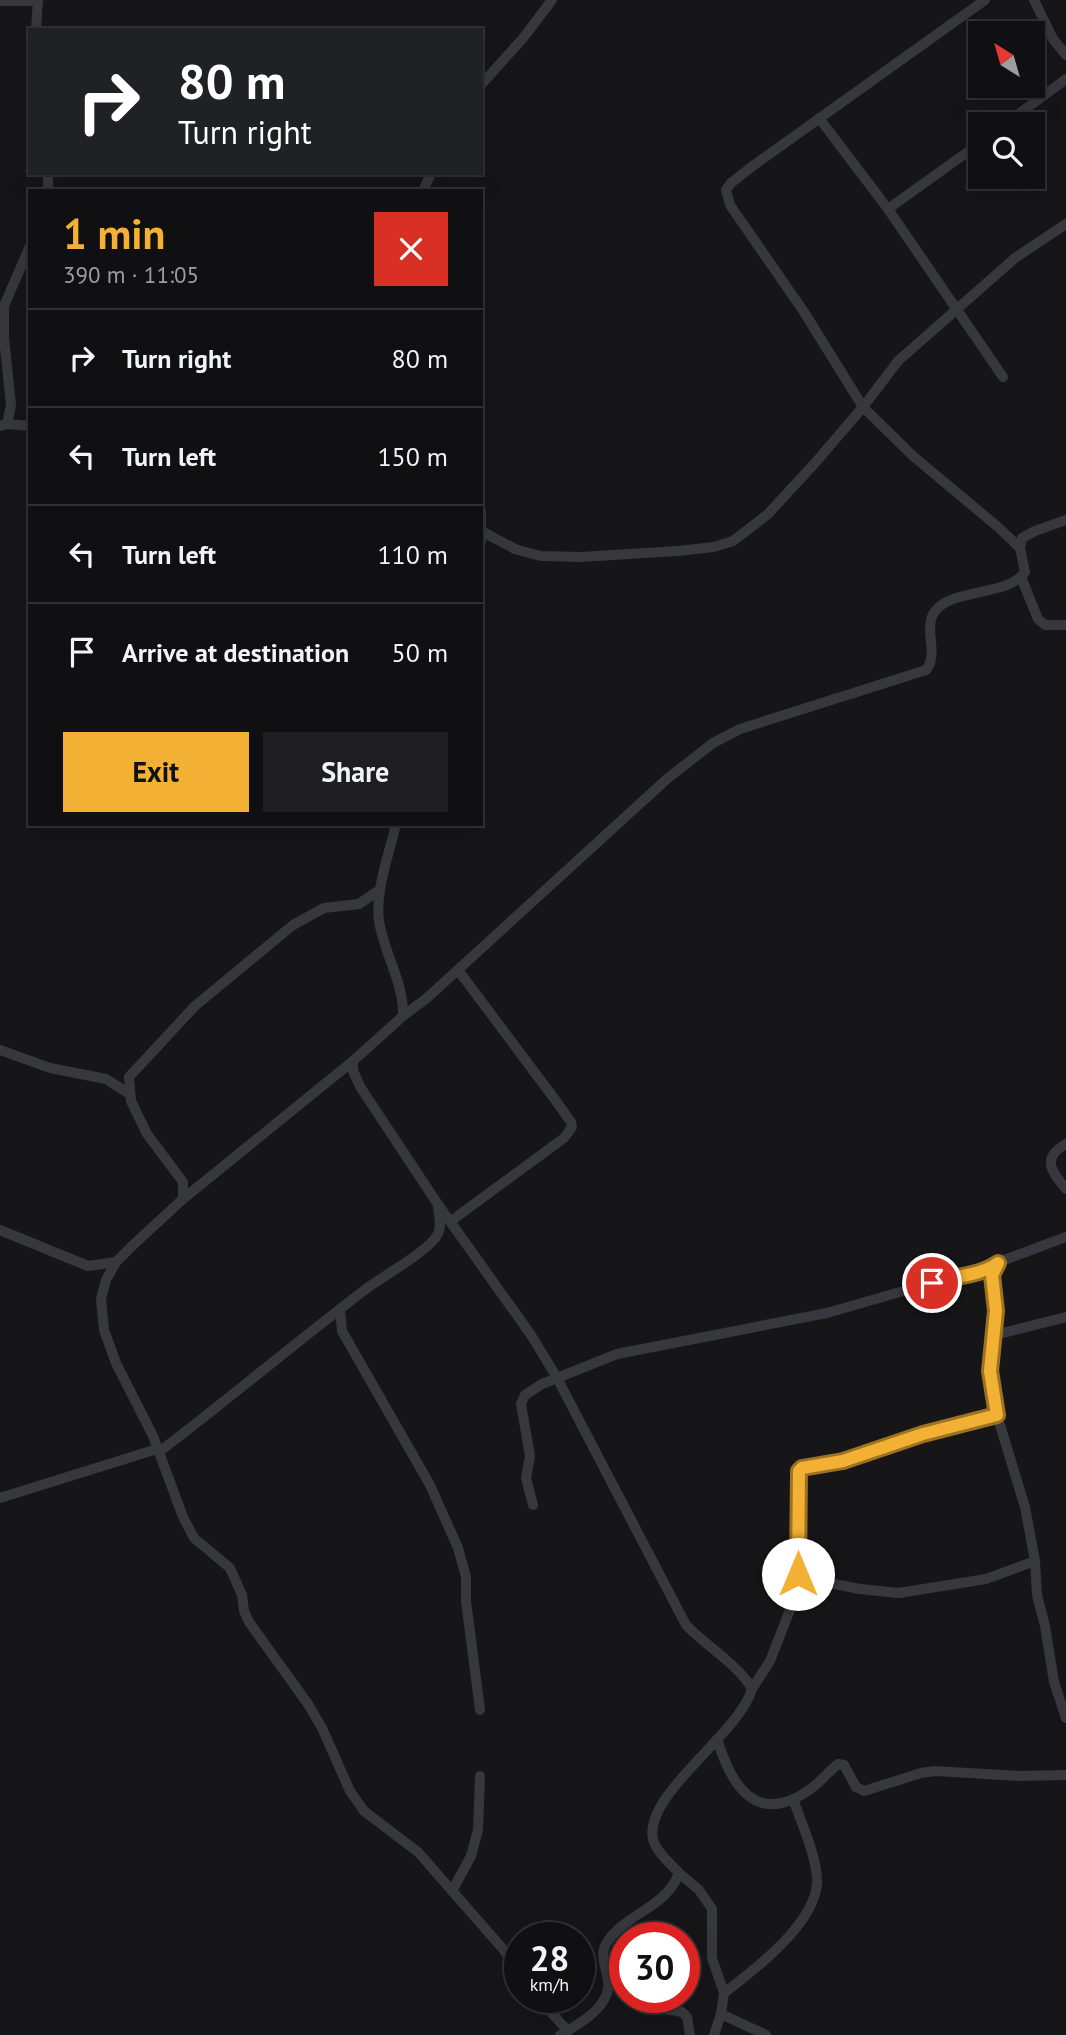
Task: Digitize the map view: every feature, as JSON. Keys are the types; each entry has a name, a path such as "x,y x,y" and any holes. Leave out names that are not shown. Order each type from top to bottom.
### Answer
{"street":[{"path":"0,1 38,0 36,28"},
{"path":"483,83 524,37 552,0"},
{"path":"985,0 819,118 731,183 726,190 727,197 744,227 804,312 863,407 914,456 1020,548"},
{"path":"1034,0 1048,31 1066,55"},
{"path":"1021,112 1066,79"},
{"path":"819,118 888,209 1003,377"},
{"path":"888,209 968,152"},
{"path":"483,536 541,556 582,558 714,547 733,541 768,514 863,407 898,361 1014,258 1066,224"},
{"path":"28,251 4,306 4,338 11,405 4,425 28,426"},
{"path":"504,1950 418,1852 364,1811 350,1791 308,1704 249,1622 230,1568 194,1538 183,1517 153,1436 116,1363 104,1330 101,1299 104,1287 116,1262 183,1199 427,998 668,778 713,743 740,729 926,670 933,657 931,618 940,606 1021,577 1025,572 1020,548 1022,538 1066,520"},
{"path":"1021,577 1038,619 1045,625 1066,625"},
{"path":"396,826 384,878 378,891 379,920 403,1002 403,1016"},
{"path":"183,1199 183,1182 147,1135 128,1093 129,1077 195,1006 293,925 324,908 359,904 378,891"},
{"path":"0,1498 158,1450 229,1400 324,1321 420,1252 438,1234 454,1226 564,1138 572,1128 564,1111 458,970"},
{"path":"0,1050 50,1068 106,1079 129,1077"},
{"path":"353,1060 353,1072 361,1088 531,1335 556,1376 686,1625 701,1641 744,1676 751,1689"},
{"path":"106,1079 128,1093"},
{"path":"1066,1144 1053,1152 1051,1158 1052,1171 1066,1189"},
{"path":"438,1203 438,1234"},
{"path":"0,1230 88,1266 99,1275 104,1287"},
{"path":"533,1505 526,1478 530,1455 522,1399 530,1391 556,1376 617,1354 827,1313 952,1277 985,1272 998,1263 1066,1237"},
{"path":"88,1266 116,1262"},
{"path":"998,1263 992,1275 996,1311 990,1371 997,1415 1025,1507 1035,1562 1037,1595 1054,1682 1066,1718"},
{"path":"340,1309 340,1324 358,1361 430,1485 458,1548 466,1577 466,1601 480,1710"},
{"path":"995,1335 1066,1317"},
{"path":"324,1321 340,1324"},
{"path":"713,2035 721,2014 724,1993 712,1958 712,1909 699,1890 679,1873 654,1842 652,1826 659,1808 717,1739 750,1695 751,1689 770,1661 798,1590 799,1471 802,1468 843,1461 923,1434 997,1415"},
{"path":"798,1590 805,1583 814,1580 899,1594 986,1579 1035,1562"},
{"path":"717,1739 732,1776 754,1801 764,1804 793,1799 810,1790 838,1764 844,1765 856,1787 864,1791 935,1771 1018,1776 1066,1775"},
{"path":"452,1891 471,1856 478,1830 480,1776"},
{"path":"724,1993 802,1921 815,1892 815,1869 793,1799"},
{"path":"549,2013 564,2033 602,2004 609,1984 602,1955 605,1945 625,1926 665,1897 676,1884 679,1873"},
{"path":"684,2013 690,2035"},
{"path":"721,2014 766,2035"}],"route":[{"path":"798,1574 797,1483 802,1468 843,1461 923,1434 997,1415 990,1371 996,1311 992,1275 998,1263 985,1272 968,1273 932,1283"}]}
